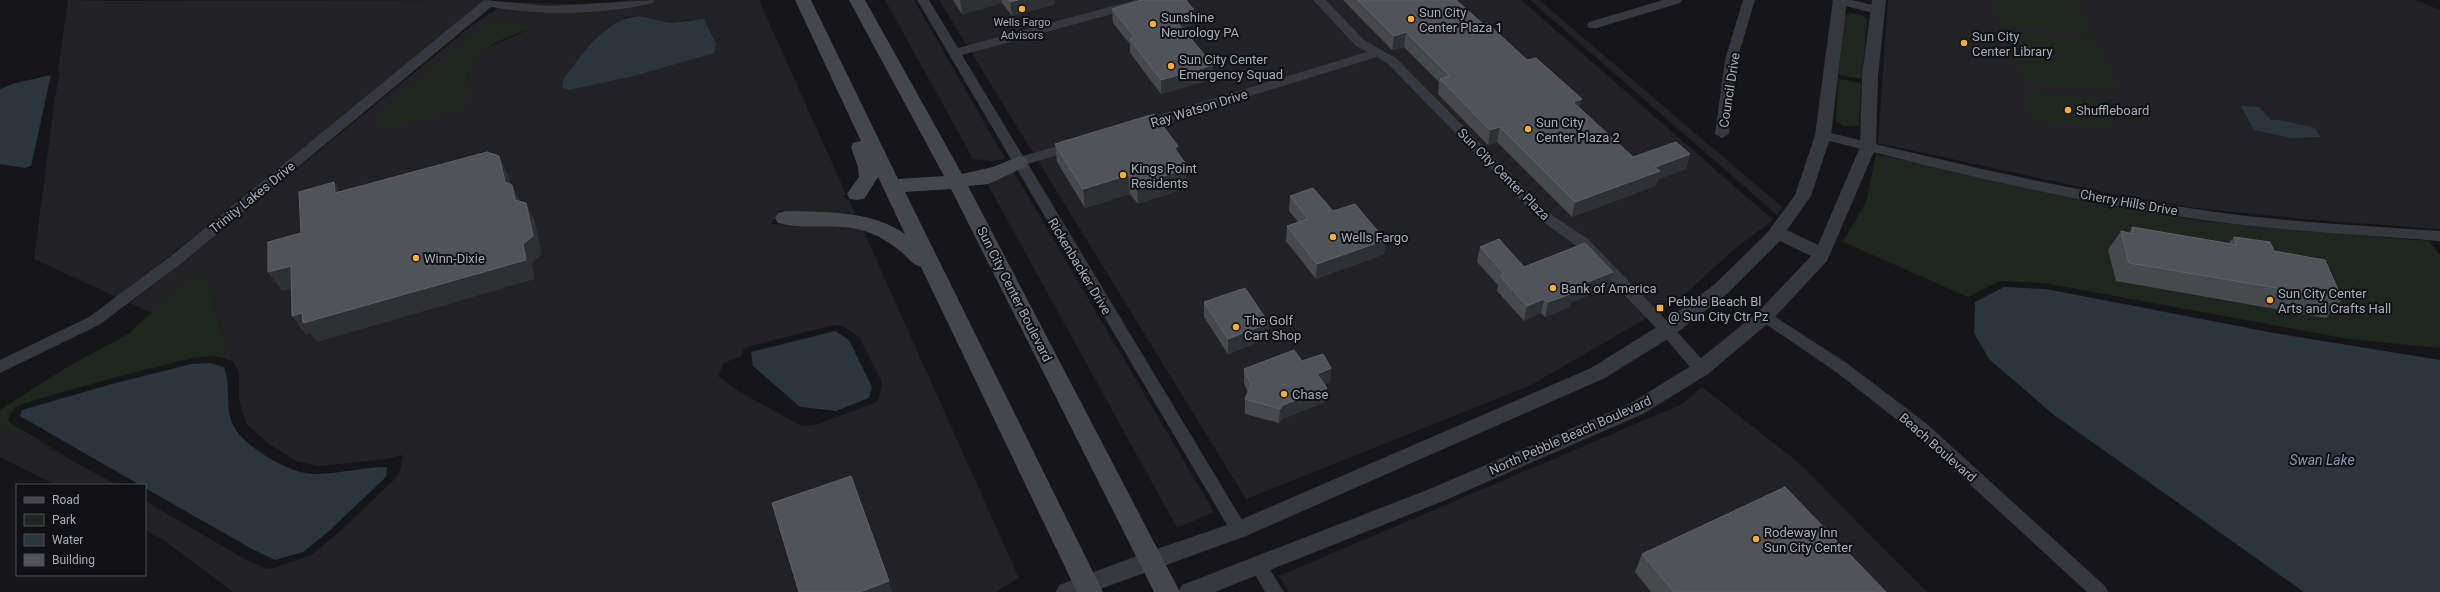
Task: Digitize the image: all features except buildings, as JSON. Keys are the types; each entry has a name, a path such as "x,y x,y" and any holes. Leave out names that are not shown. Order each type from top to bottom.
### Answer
{"main road":[{"path":"803,0 832,64 937,278 1081,589"},
{"name":"Sun City Center Boulevard","path":"857,0 977,219 1167,592"},
{"path":"832,64 836,93 868,166 868,182 857,194"},
{"path":"942,155 976,166 992,166 1018,162"},
{"path":"892,186 957,182 992,173 1018,162"},
{"path":"977,219 975,198 977,186 992,173"},
{"path":"785,218 845,220 875,226 903,241 937,278"}],"street":[{"name":"Trinity Lakes Drive","path":"0,367 94,321 183,254 490,1 539,10 606,7 649,0"},
{"name":"Rickenbacker Drive","path":"923,0 1018,162 1239,530"},
{"path":"954,53 1148,0"},
{"name":"Sun City Center Plaza","path":"1319,0 1360,43 1392,61 1544,216 1583,243 1667,330 1701,369"},
{"path":"1593,26 1676,0"},
{"name":"Council Drive","path":"1722,134 1731,60 1749,0"},
{"path":"1081,589 1150,560 1239,530 1598,373 1667,330 1721,289 1776,232 1803,196 1823,135 1839,0 1878,5"},
{"name":"North Pebble Beach Boulevard","path":"1190,592 1434,496 1636,409 1701,369 1765,316 1822,254 1868,147 1870,76 1878,5"},
{"name":"Ray Watson Drive","path":"1128,129 1378,53"},
{"name":"Cherry Hills Drive","path":"1823,135 1868,147 2105,198 2203,215 2440,236"},
{"path":"1018,162 1084,142"},
{"path":"1776,232 1822,254"},
{"name":"Beach Boulevard","path":"1765,316 1842,368 1920,429 2099,592"},
{"path":"1259,566 1275,592"}],"shaded area":[{"path":"68,0 492,0 455,25 168,257 116,297 34,259 55,97 60,73 58,71"},
{"path":"627,0 759,0 846,194 843,197 849,200 855,214 779,211 771,224 842,227 863,230 1019,578 996,592 233,592 162,539 146,531 146,502 243,558 267,569 274,568 311,555 337,534 395,479 400,470 403,455 387,459 319,466 296,461 269,444 246,424 239,400 239,373 234,362 224,358 225,344 207,281 201,274 189,279 152,313 130,303 186,260 470,27 507,2 599,5","holes":["639,16 671,23 697,19 564,78 604,30 627,17","499,22 536,26 485,49 469,65 465,87 413,84","833,325 842,326 859,337 882,383 879,398 875,403 818,424 802,426 738,391 718,376 724,363 741,356 743,350 751,346"]},
{"path":"885,0 914,0 1005,159 993,161 973,159"},
{"path":"939,0 1521,0 1773,220 1732,251 1680,299 1531,385 1246,499"},
{"path":"1530,0 1539,0 1782,207 1777,215"},
{"path":"1888,0 2416,0 2440,10 2440,229 2340,222 2202,209 2113,194 1878,143"},
{"path":"1013,171 1214,512 1177,528 988,185"},
{"path":"1702,387 1799,463 1927,592 1289,592 1279,576 1682,404"},
{"path":"0,427 26,435 115,484 54,484 0,457"}],"green space":[{"path":"1993,0 2076,0 2092,33 2001,25"},
{"path":"1851,13 1863,15 1867,20 1862,79 1839,75 1844,16"},
{"path":"499,22 537,26 494,44 483,51 474,60 468,72 466,86 468,103 459,108 395,127 375,124 380,113 413,84 484,27"},
{"path":"2005,30 2094,39 2118,91 2024,82"},
{"path":"1838,79 1861,83 1859,124 1857,126 1844,126 1836,121"},
{"name":"Shuffleboard","path":"2023,92 2102,100 2115,129 2034,121"},
{"path":"1876,154 2112,206 2204,221 2429,241 2440,255 2440,348 2349,339 2044,283 1999,281 1968,297 1843,242 1866,202"},
{"path":"201,274 207,281 225,344 224,358 214,356 192,358 24,403 14,408 8,419 10,423 70,458 26,435 0,427 0,410 69,366 128,334 189,279"}],"water":[{"path":"639,16 671,23 704,19 716,44 714,53 634,76 569,90 562,87 564,78 587,48 605,30 615,23 627,18"},
{"path":"51,75 31,166 25,168 0,164 0,89 16,83"},
{"path":"2241,106 2259,107 2271,120 2280,120 2315,128 2320,137 2291,138 2254,130"},
{"name":"Swan Lake","path":"2004,287 2046,289 2274,333 2440,360 2440,592 2304,592 2054,415 1989,359 1974,333 1975,302"},
{"path":"835,331 849,340 872,387 869,398 836,411 800,407 753,366 751,352"},
{"path":"210,363 224,367 232,423 236,430 250,445 271,459 294,470 314,474 387,467 386,477 329,531 303,552 275,560 254,550 146,489 146,484 138,484 20,416 22,410 112,384 191,364"}],"place":[{"name":"Wells Fargo Advisors","path":"1022,9"},
{"name":"Sun City Center Plaza 1","path":"1411,19"},
{"name":"Sunshine Neurology PA","path":"1153,24"},
{"name":"Sun City Center Library","path":"1964,43"},
{"name":"Sun City Center Emergency Squad","path":"1171,66"},
{"name":"Shuffleboard","path":"2068,110"},
{"name":"Sun City Center Plaza 2","path":"1528,129"},
{"name":"Kings Point Residents","path":"1123,175"},
{"name":"Wells Fargo","path":"1333,237"},
{"name":"Winn-Dixie","path":"416,258"},
{"name":"Bank of America","path":"1553,288"},
{"name":"Sun City Center Arts and Crafts Hall","path":"2270,300"},
{"name":"Pebble Beach Bl @ Sun City Ctr Pz","path":"1660,308"},
{"name":"The Golf Cart Shop","path":"1236,327"},
{"name":"Chase","path":"1284,394"},
{"name":"Rodeway Inn Sun City Center","path":"1756,539"}]}
